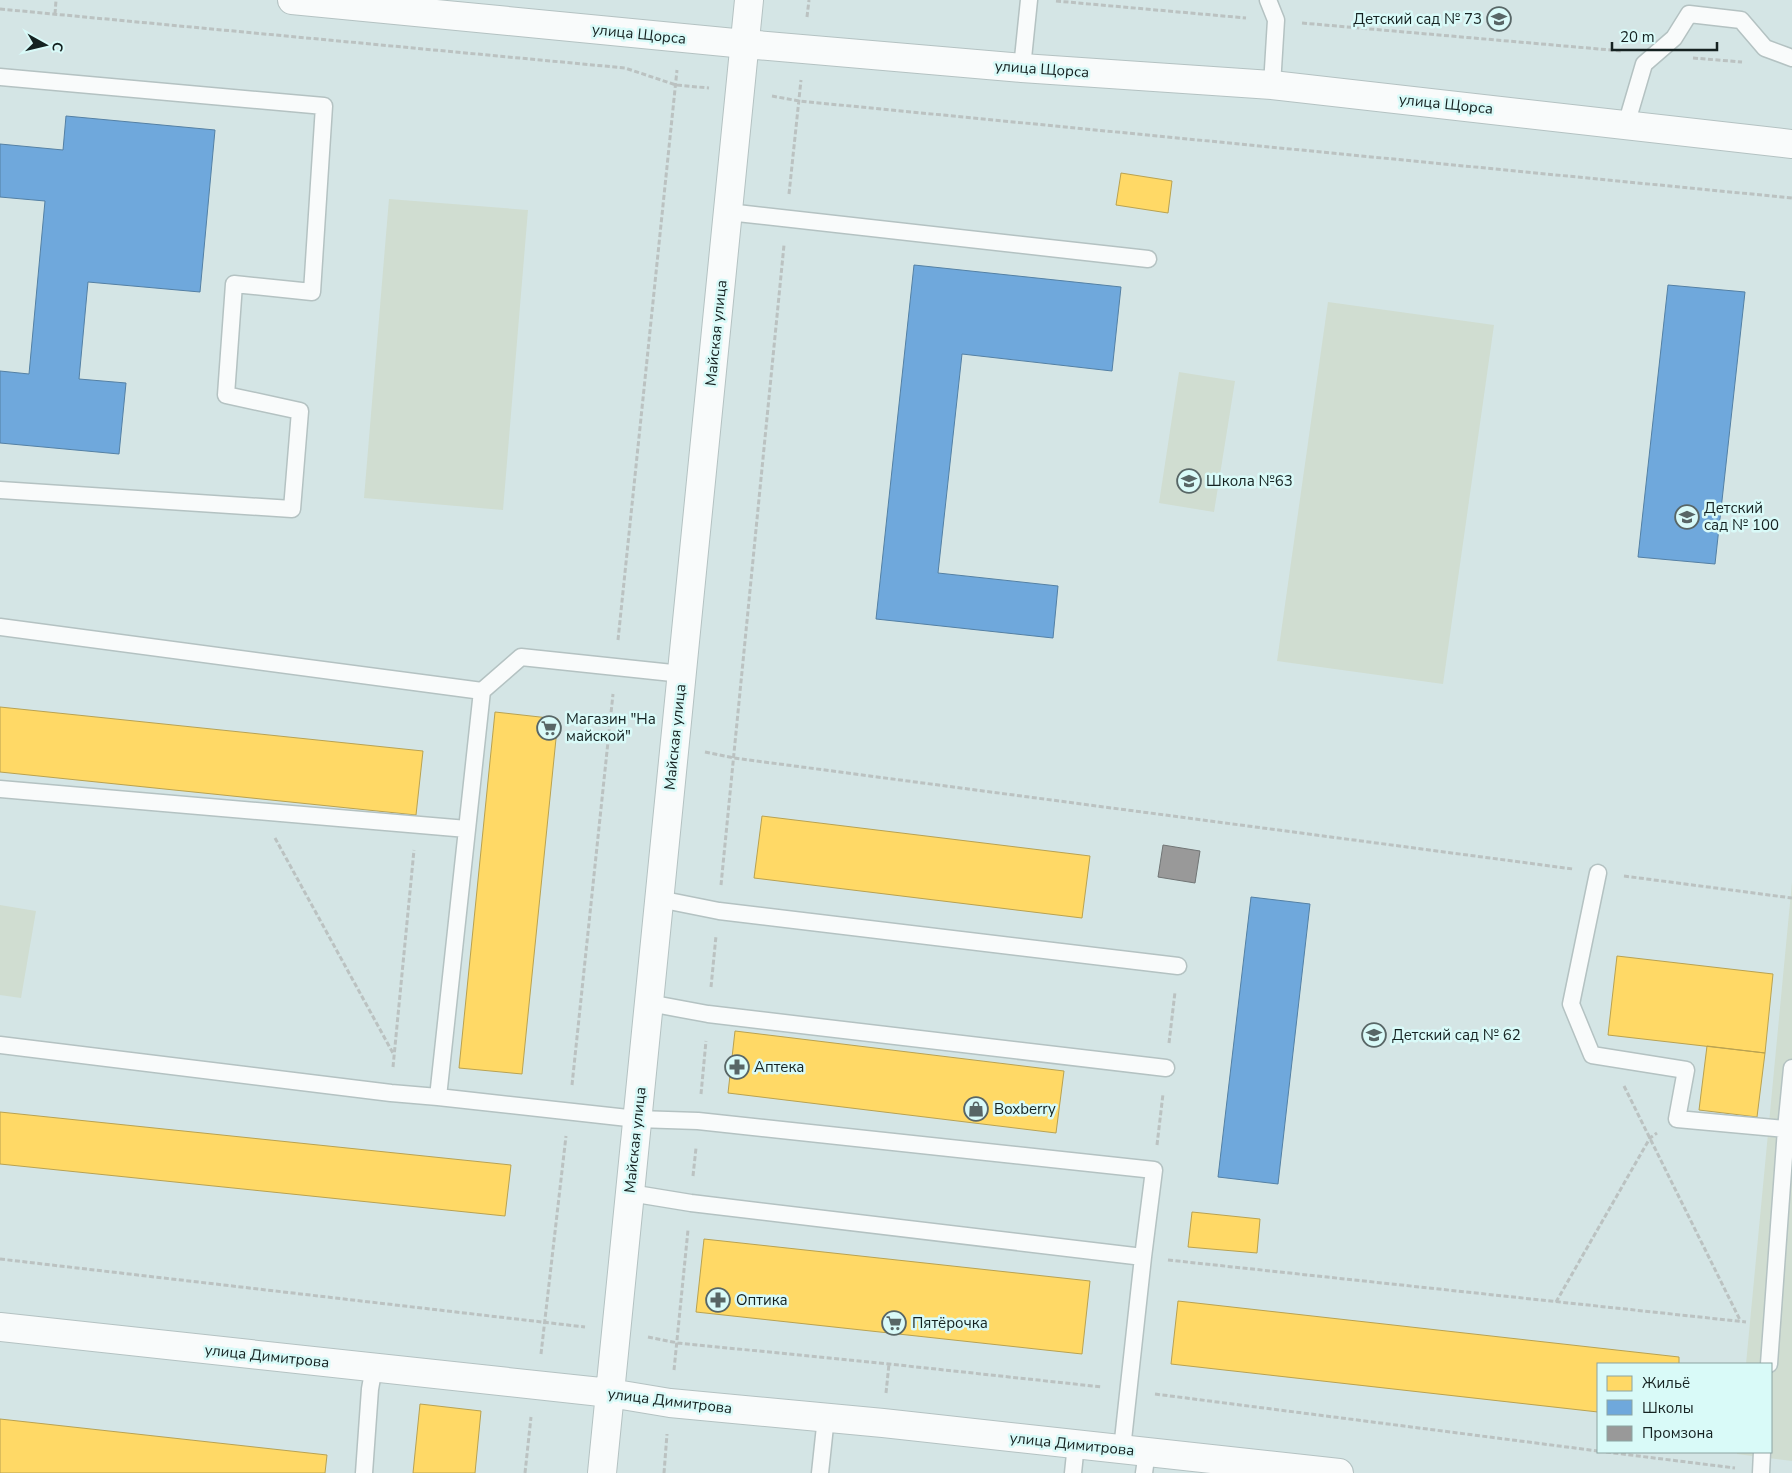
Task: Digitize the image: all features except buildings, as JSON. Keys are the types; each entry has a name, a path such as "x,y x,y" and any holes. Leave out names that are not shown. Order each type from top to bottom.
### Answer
{"street":[{"name":"улица Щорса","path":"292,0 804,50 1022,68 1272,85 1792,144"},
{"name":"Майская улица","path":"602,1473 749,0"},
{"name":"улица Димитрова","path":"0,1327 610,1393 670,1403 1076,1444 1138,1458 1197,1465 1331,1473"}],"lane":[{"path":"1022,68 1029,0"},
{"path":"1268,0 1276,20 1272,85"},
{"path":"1626,125 1644,64 1674,38 1689,14 1741,20 1765,48 1792,58"},
{"path":"0,77 324,106 312,292 234,284 226,395 300,411 292,509 0,490"},
{"path":"728,212 1148,259"},
{"path":"0,627 482,691"},
{"path":"438,1096 482,691 520,657 682,674"},
{"path":"0,789 468,829"},
{"path":"1598,873 1571,1004 1592,1055 1686,1070 1677,1119 1789,1132"},
{"path":"660,899 719,911 1178,966"},
{"path":"649,1003 708,1014 1166,1068"},
{"path":"0,1045 391,1093 438,1096 637,1119 698,1121 1154,1170 1129,1390 1138,1458"},
{"path":"1769,1363 1789,1132 1792,1068"},
{"path":"630,1193 691,1203 1143,1257"},
{"path":"364,1473 370,1389 374,1367"},
{"path":"820,1473 826,1418"},
{"path":"1073,1473 1076,1444"},
{"path":"1761,1472 1762,1453"}],"path":[{"path":"55,14 56,0"},
{"path":"664,1473 809,0"},
{"path":"1053,1 1743,62"},
{"path":"0,9 625,68 676,85 740,91 799,101 1792,198"},
{"path":"674,746 734,758 1792,898"},
{"path":"260,811 394,1055"},
{"path":"391,1093 417,825"},
{"path":"1610,1058 1740,1321"},
{"path":"1556,1302 1650,1138 1677,1119"},
{"path":"1143,1257 1772,1324"},
{"path":"0,1259 545,1322 616,1331 678,1343 1129,1390 1597,1451"},
{"path":"525,1473 533,1406 538,1385"},
{"path":"1614,1453 1761,1472"}],"shaded area":[{"path":"389,199 528,210 503,510 364,498"},
{"path":"1328,302 1494,325 1443,684 1277,661"},
{"path":"1179,372 1235,381 1214,512 1159,503"},
{"path":"1792,882 1792,1461 1737,1454 1772,1453 1772,1363 1746,1363"},
{"path":"0,905 36,911 21,998 0,995"}],"place":[{"name":"Детский сад № 73","path":"1499,19"},
{"name":"Школа №63","path":"1189,481"},
{"name":"Детский сад № 100","path":"1687,517"},
{"name":"Магазин \"На майской\"","path":"549,728"},
{"name":"Детский сад № 62","path":"1374,1035"},
{"name":"Аптека","path":"737,1067"},
{"name":"Boxberry","path":"976,1109"},
{"name":"Оптика","path":"718,1300"},
{"name":"Пятёрочка","path":"894,1323"}]}
